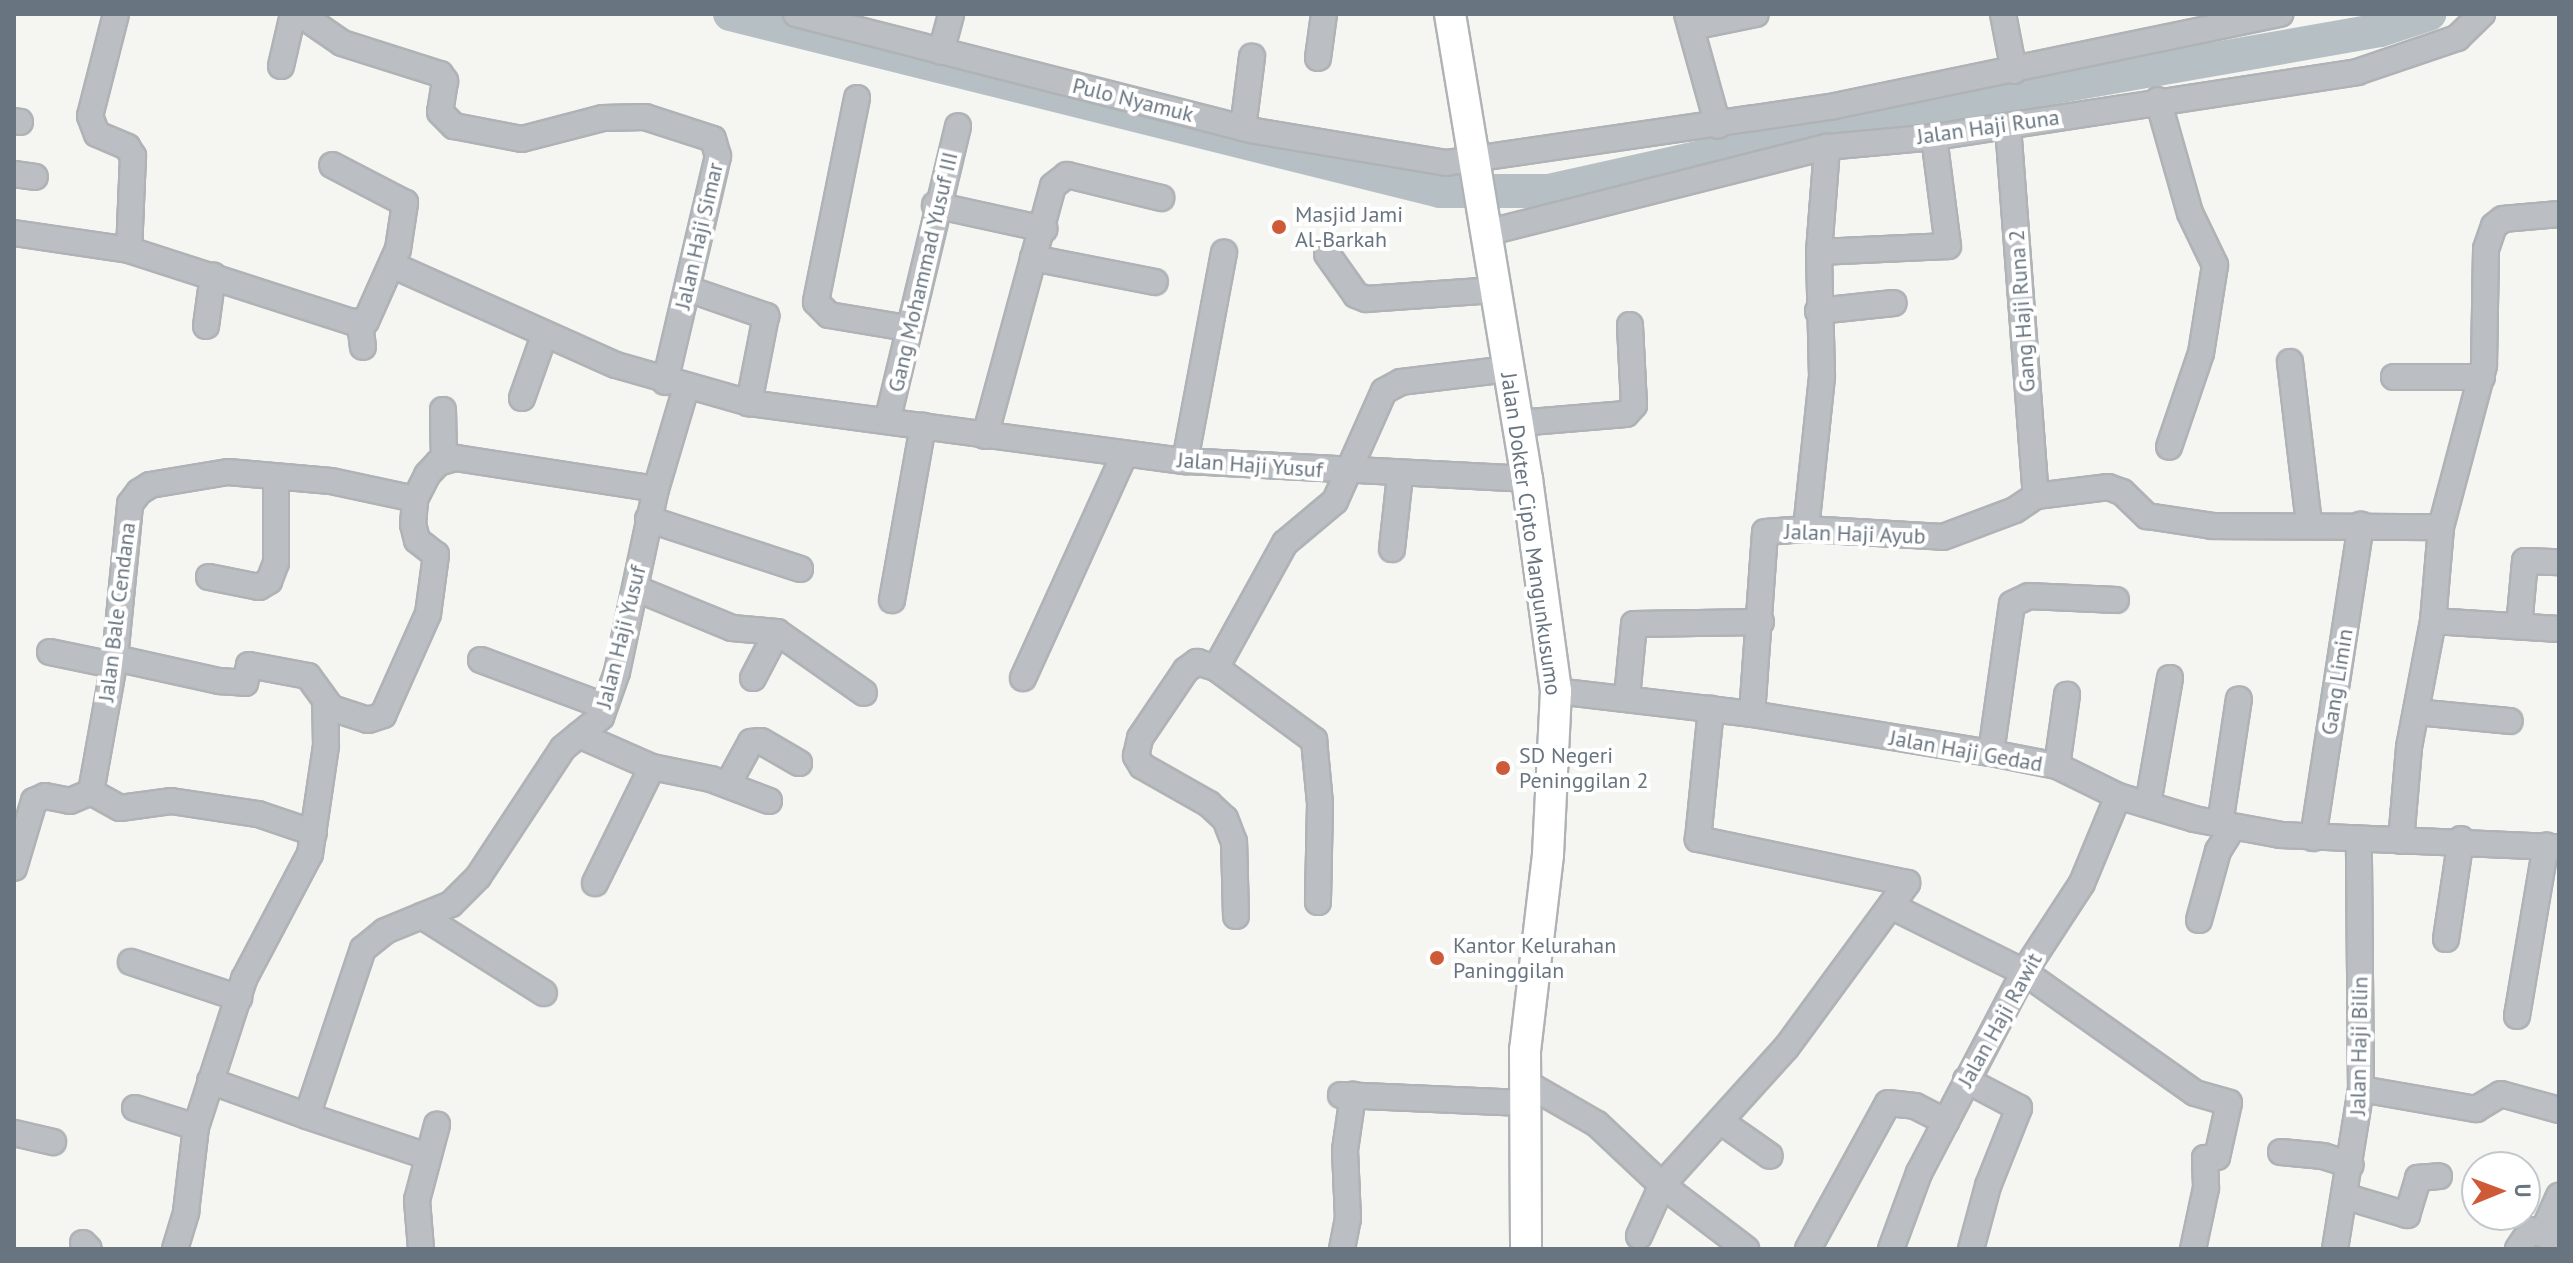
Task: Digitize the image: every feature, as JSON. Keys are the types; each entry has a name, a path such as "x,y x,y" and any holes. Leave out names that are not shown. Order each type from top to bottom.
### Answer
{"main road":[{"name":"Jalan Dokter Cipto Mangunkusumo","path":"1450,14 1527,479 1556,691 1549,843 1524,1093 1526,1249"}],"street":[{"path":"116,14 90,116 97,134 127,147 133,156 129,250"},
{"path":"281,66 293,14"},
{"name":"Jalan Haji Simar","path":"300,14 342,43 440,74 445,81 440,112 454,126 522,139 603,118 636,117 706,133 718,156 688,289 675,385"},
{"name":"Pulo Nyamuk","path":"796,14 1243,128 1476,170 2014,71 2281,14"},
{"path":"941,52 951,14"},
{"path":"1318,58 1324,14"},
{"path":"1718,126 1689,20 1756,14"},
{"path":"2003,14 2014,71"},
{"name":"Jalan Haji Runa","path":"1484,221 1827,147 1934,137 2158,100 2357,72 2457,38 2482,14"},
{"path":"1243,128 1252,57"},
{"path":"857,98 816,302 829,315 907,328"},
{"path":"2158,100 2190,213 2215,265 2201,353 2169,447"},
{"name":"Gang Mohammad Yusuf III","path":"888,418 935,205 958,126"},
{"name":"Gang Haji Runa 2","path":"2008,126 2036,496"},
{"path":"1819,252 1948,246 1934,137"},
{"path":"1806,529 1822,376 1818,311 1819,252 1827,147"},
{"path":"14,233 129,250 213,275 362,335 392,265 405,203 332,165"},
{"path":"985,436 1033,258 1044,229 1053,186 1063,176 1161,198"},
{"path":"935,205 1044,229"},
{"path":"2401,841 2416,712 2433,621 2441,527 2482,377 2489,238 2503,219 2559,214"},
{"path":"1185,461 1224,253"},
{"path":"1327,254 1356,295 1366,299 1495,290"},
{"path":"1033,258 1155,282"},
{"path":"392,265 544,336 675,385"},
{"path":"206,326 213,275"},
{"path":"688,289 766,316 749,403"},
{"path":"1818,311 1894,303"},
{"path":"1518,423 1618,416 1630,411 1634,405 1630,325"},
{"path":"522,398 544,336"},
{"path":"2290,362 2309,524"},
{"name":"Jalan Haji Yusuf","path":"307,1116 355,962 385,931 451,904 478,877 553,760 579,735 593,727 604,706 637,589 675,385 749,403 888,418 922,431 985,436 1124,455 1347,474 1390,386 1509,369"},
{"path":"2394,377 2482,377"},
{"path":"443,410 444,460"},
{"path":"892,600 922,431"},
{"path":"1023,678 1124,455"},
{"path":"50,652 219,681 245,683 249,665 308,676 329,705 368,720 383,715 428,614 436,560 413,533 415,499 427,475 444,460 656,489"},
{"name":"Jalan Bale Cendana","path":"88,795 114,661 133,498 150,485 208,474 331,481 415,499"},
{"path":"1216,668 1285,543 1335,501 1347,474 1527,479"},
{"path":"1392,549 1400,475"},
{"path":"209,577 259,587 269,581 276,563 276,477"},
{"name":"Jalan Haji Ayub","path":"1752,714 1761,622 1763,534 1806,529 1943,537 1971,530 2036,496 2115,487 2152,518 2212,526 2309,524 2441,527"},
{"path":"648,519 800,569"},
{"name":"Gang Limin","path":"2313,838 2361,525"},
{"path":"2519,626 2525,561 2559,562"},
{"path":"637,589 732,628 777,632 864,693"},
{"path":"1991,753 2012,604 2018,598 2040,596 2116,600"},
{"path":"2433,621 2559,629"},
{"path":"1627,697 1634,624 1761,622"},
{"path":"753,678 777,632"},
{"path":"481,660 604,706"},
{"path":"1236,916 1234,842 1225,819 1209,804 1142,766 1136,756 1140,738 1186,670 1197,662 1216,668 1314,740 1320,804 1318,902"},
{"path":"2148,804 2170,678"},
{"name":"Jalan Haji Gedad","path":"1556,691 1752,714 2057,766 2118,796 2226,826 2359,842 2461,839 2555,845"},
{"path":"2057,766 2067,695"},
{"path":"2199,920 2226,826 2239,699"},
{"path":"175,1249 186,1212 196,1127 210,1081 239,998 310,854 326,745 323,713 329,705"},
{"path":"1639,1236 1662,1185 1723,1123 1786,1048 1907,883 1698,839 1711,709"},
{"path":"2416,712 2510,721"},
{"path":"579,735 652,767 728,784 769,801"},
{"path":"728,784 751,742 761,741 799,763"},
{"path":"595,883 652,767"},
{"path":"14,868 23,805 39,797 70,801 88,795 120,808 171,801 258,814 314,833"},
{"name":"Jalan Haji Rawit","path":"1891,1249 1919,1173 2024,972 2082,883 2118,796"},
{"path":"2446,939 2461,839"},
{"name":"Jalan Haji Bilin","path":"2335,1249 2347,1197 2361,1089 2359,842"},
{"path":"2517,1016 2555,845"},
{"path":"1891,906 2024,972 2195,1093 2229,1103 2217,1157 2205,1158 2206,1188 2193,1249"},
{"path":"422,916 544,993"},
{"path":"131,962 239,998"},
{"path":"1966,1080 2019,1108 1984,1199 1971,1249"},
{"path":"210,1081 427,1156"},
{"path":"2361,1089 2476,1109 2501,1094 2559,1110"},
{"path":"1342,1249 1348,1219 1345,1150 1347,1095 1524,1093 1597,1124 1716,1241 1746,1249"},
{"path":"1808,1249 1888,1103 1915,1106 1946,1122"},
{"path":"135,1108 196,1127"},
{"path":"1723,1123 1770,1156"},
{"path":"421,1249 416,1222 427,1156 437,1125"},
{"path":"14,1133 53,1142"},
{"path":"2281,1152 2323,1156 2351,1165"},
{"path":"2347,1197 2407,1215 2418,1178 2439,1176"},
{"path":"2518,1249 2529,1231 2551,1238 2559,1196"}],"waterway":[{"path":"730,14 1440,191 1548,191 1878,118 2380,30 2429,14"}],"place":[{"name":"Masjid Jami Al-Barkah","path":"1279,227"},
{"name":"SD Negeri Peninggilan 2","path":"1503,768"},
{"name":"Kantor Kelurahan Paninggilan","path":"1437,958"}]}
